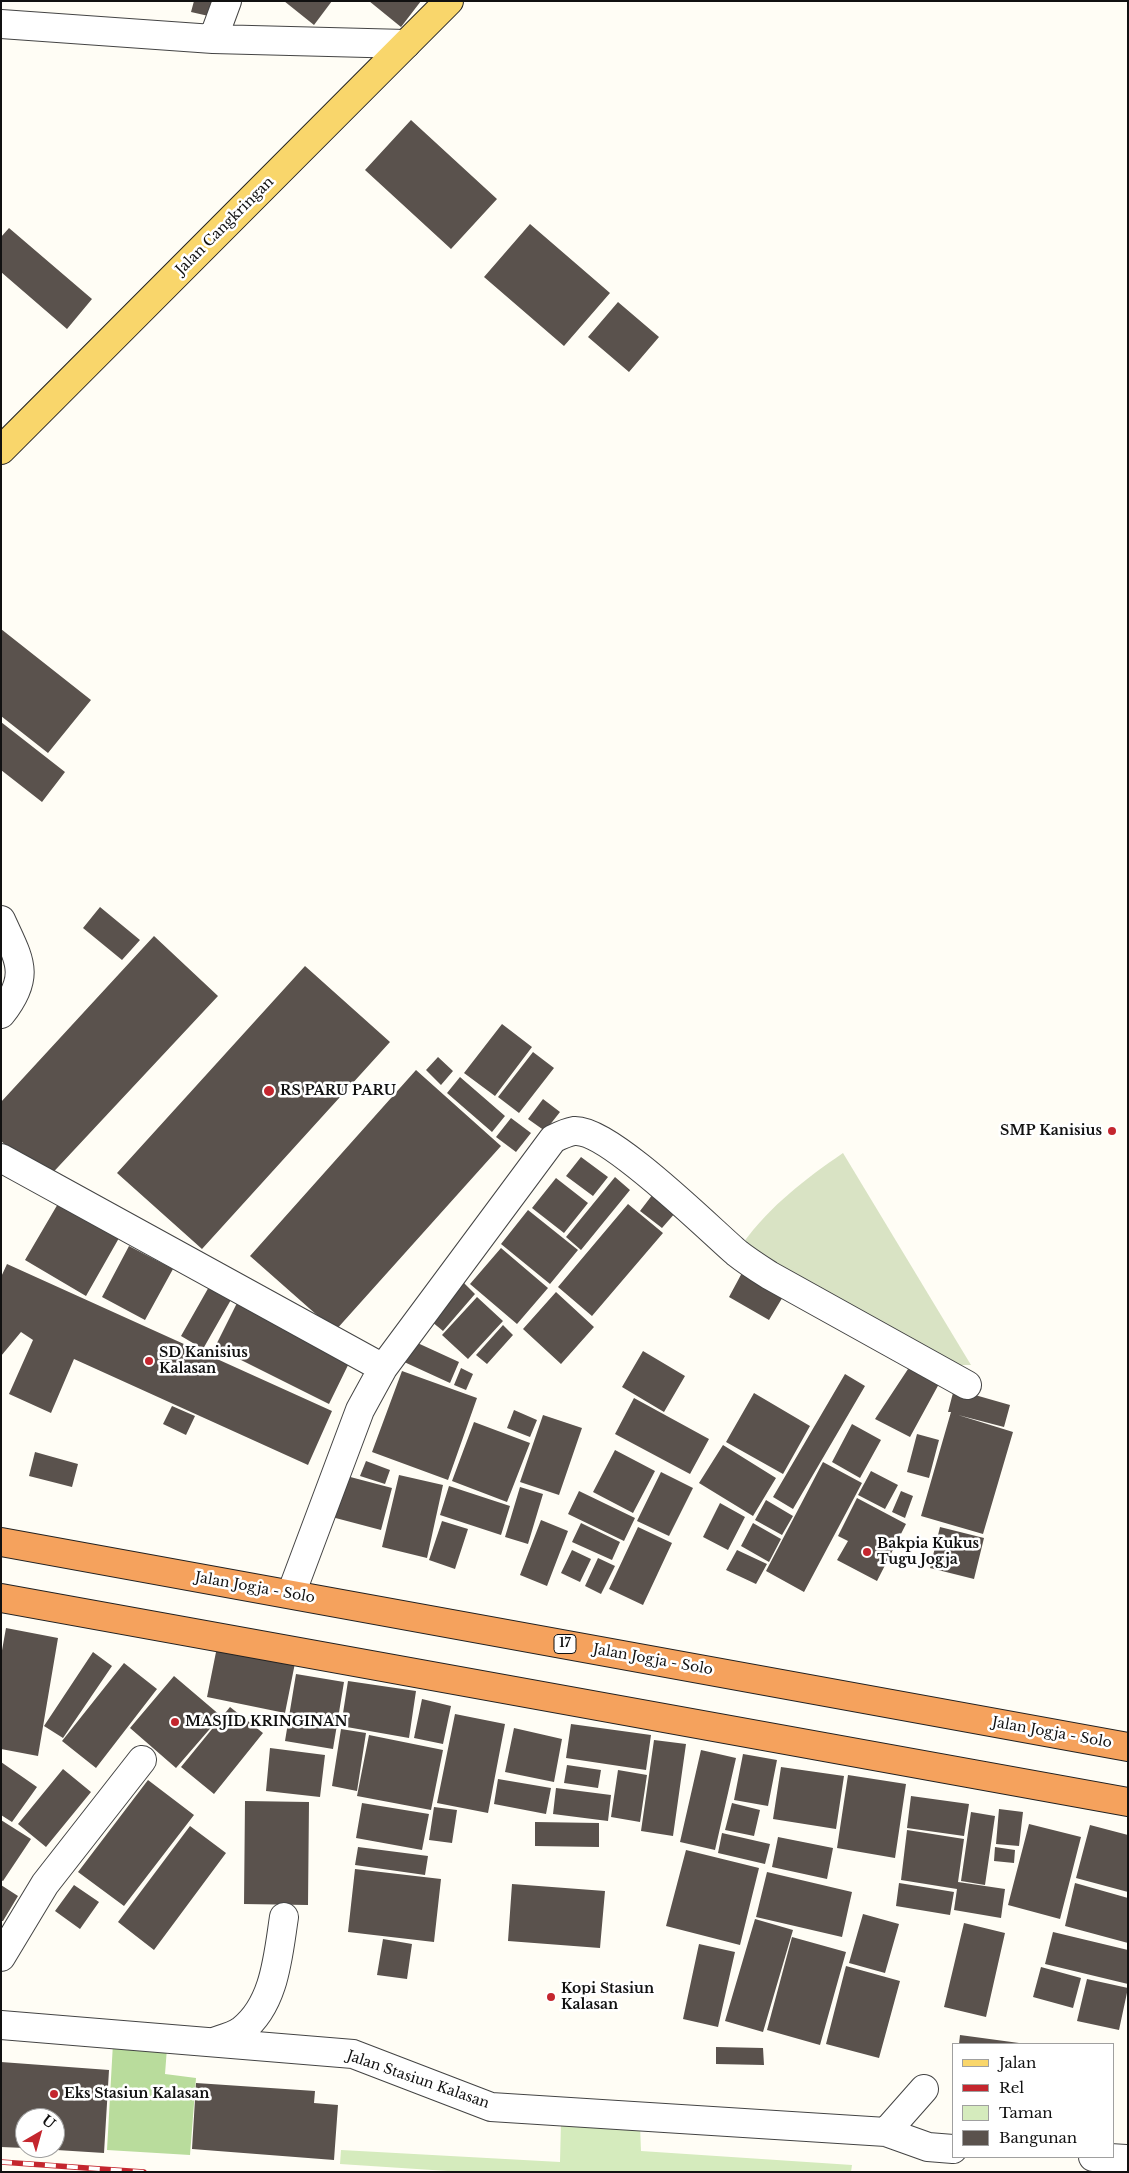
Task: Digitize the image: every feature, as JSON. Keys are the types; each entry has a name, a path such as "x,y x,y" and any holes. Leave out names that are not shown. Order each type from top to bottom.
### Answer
{"highway":[{"name":"Jalan Jogja - Solo","path":"1,1542 1128,1747"},
{"path":"1,1598 1128,1802"}],"main road":[{"name":"Jalan Cangkringan","path":"1,450 448,1"}],"street":[{"path":"213,39 227,1"},
{"path":"1,24 213,39 406,44"},
{"path":"1,920 21,972 15,992 1,1014"},
{"path":"291,1594 360,1410 383,1368 553,1139 575,1131 599,1139 628,1159 679,1198 739,1254 769,1274 967,1384"},
{"path":"1,1158 383,1368"},
{"path":"1,1957 45,1884 142,1760"},
{"path":"212,2042 241,2031 262,2007 276,1972 284,1917"},
{"name":"Jalan Stasiun Kalasan","path":"1,2025 353,2054 491,2107 886,2132 928,2147 952,2148"},
{"path":"886,2132 924,2089"},
{"path":"1109,2158 1126,2159"}],"green space":[{"path":"843,1153 971,1365 953,1365 875,1325 743,1243 776,1205"},
{"path":"113,2043 167,2048 165,2074 196,2078 190,2155 107,2150"},
{"path":"561,2122 640,2125 641,2151 852,2165 851,2172 463,2172 340,2164 341,2150 560,2162"}],"building":[{"path":"194,1 215,1 213,17 191,12"},
{"path":"284,1 332,1 314,25"},
{"path":"369,1 421,1 401,27"},
{"path":"411,120 497,199 451,249 365,170"},
{"path":"530,224 610,293 564,346 484,277"},
{"path":"9,228 92,299 67,329 1,272 1,237"},
{"path":"618,302 659,337 629,372 588,337"},
{"path":"1,629 91,700 48,753 1,716"},
{"path":"1,722 65,772 42,802 1,770"},
{"path":"100,907 140,940 122,960 83,928"},
{"path":"154,936 218,996 45,1181 1,1141 1,1102"},
{"name":"RS PARU PARU","path":"305,966 390,1042 202,1249 117,1173"},
{"path":"502,1024 532,1047 495,1096 464,1073"},
{"path":"533,1052 554,1068 519,1113 498,1097"},
{"path":"438,1057 453,1071 441,1085 426,1070"},
{"name":"RS PARU PARU","path":"416,1070 501,1146 335,1331 250,1256"},
{"path":"460,1077 505,1116 492,1132 447,1093"},
{"path":"543,1099 560,1112 545,1131 528,1119"},
{"path":"511,1118 531,1133 516,1152 496,1137"},
{"path":"581,1157 608,1177 593,1196 566,1176"},
{"path":"615,1177 630,1190 581,1250 566,1237"},
{"path":"556,1178 588,1203 564,1233 532,1208"},
{"path":"653,1194 676,1212 662,1228 640,1211"},
{"path":"59,1202 119,1238 86,1296 25,1260"},
{"path":"628,1204 663,1233 592,1316 558,1287"},
{"path":"528,1210 578,1250 550,1284 501,1244"},
{"path":"129,1246 173,1269 145,1320 102,1297"},
{"path":"501,1248 548,1288 517,1324 470,1284"},
{"path":"7,1264 332,1411 308,1465 74,1359 51,1413 9,1394 33,1340 21,1332 1,1356 1,1277"},
{"path":"743,1271 784,1295 769,1320 729,1297"},
{"path":"464,1283 475,1294 443,1331 431,1321"},
{"path":"210,1285 232,1298 203,1349 181,1336"},
{"path":"556,1292 594,1327 561,1364 523,1329"},
{"path":"477,1297 503,1321 468,1359 442,1335"},
{"path":"238,1301 352,1357 329,1404 215,1347"},
{"path":"503,1325 513,1335 487,1364 476,1355"},
{"path":"411,1340 459,1362 450,1383 402,1361"},
{"path":"643,1351 685,1376 664,1412 622,1387"},
{"path":"910,1366 940,1382 910,1437 875,1419"},
{"path":"461,1368 473,1374 466,1390 454,1385"},
{"path":"402,1371 477,1398 448,1480 372,1452"},
{"path":"845,1374 865,1386 793,1509 773,1497"},
{"path":"954,1389 1010,1405 1004,1427 958,1415 1013,1432 983,1534 921,1516 951,1412 948,1412"},
{"path":"754,1393 810,1426 783,1474 726,1442"},
{"path":"634,1398 709,1439 690,1474 615,1434"},
{"path":"172,1406 195,1416 186,1435 163,1424"},
{"path":"514,1410 537,1420 530,1437 507,1428"},
{"path":"543,1415 582,1428 559,1495 520,1482"},
{"path":"474,1422 530,1443 507,1502 452,1481"},
{"path":"852,1424 881,1440 860,1478 832,1462"},
{"path":"917,1434 939,1440 929,1478 907,1472"},
{"path":"723,1445 776,1478 753,1516 699,1483"},
{"path":"615,1450 655,1471 633,1513 593,1492"},
{"path":"35,1452 78,1464 72,1487 29,1476"},
{"path":"366,1461 390,1470 385,1484 360,1476"},
{"path":"823,1462 862,1483 804,1592 766,1571"},
{"path":"871,1471 898,1485 885,1509 858,1495"},
{"path":"661,1472 693,1488 669,1536 637,1521"},
{"path":"339,1474 392,1488 381,1530 328,1516"},
{"path":"399,1475 443,1485 427,1558 382,1547"},
{"path":"449,1486 510,1506 501,1535 440,1515"},
{"path":"520,1487 543,1494 528,1544 505,1537"},
{"path":"579,1491 635,1518 624,1541 568,1514"},
{"path":"901,1491 913,1496 905,1518 892,1512"},
{"path":"857,1498 906,1524 877,1581 837,1560 848,1541 838,1536"},
{"path":"766,1500 793,1516 782,1535 755,1520"},
{"path":"720,1503 745,1517 728,1550 703,1537"},
{"path":"541,1520 568,1531 547,1586 520,1575"},
{"path":"442,1521 468,1529 455,1569 429,1560"},
{"path":"581,1523 620,1542 612,1560 572,1542"},
{"path":"753,1523 781,1539 769,1562 741,1546"},
{"path":"638,1527 672,1543 643,1605 609,1589"},
{"path":"940,1527 984,1538 974,1579 930,1568"},
{"path":"572,1550 591,1559 580,1582 561,1573"},
{"path":"737,1550 767,1564 756,1584 726,1570"},
{"path":"598,1558 615,1566 601,1594 585,1586"},
{"path":"6,1628 58,1638 38,1756 1,1749 1,1656"},
{"path":"218,1642 296,1658 285,1713 207,1697"},
{"path":"93,1652 112,1666 63,1738 44,1726"},
{"path":"124,1663 157,1689 96,1768 62,1741"},
{"path":"296,1674 344,1682 333,1749 285,1741"},
{"name":"MASJID KRINGINAN","path":"174,1676 221,1716 176,1768 130,1728"},
{"path":"348,1681 416,1691 409,1738 341,1726"},
{"path":"422,1699 451,1706 443,1744 414,1738"},
{"path":"230,1707 263,1733 214,1794 181,1767"},
{"path":"455,1714 505,1724 488,1813 437,1803"},
{"path":"571,1724 651,1735 646,1770 566,1758"},
{"path":"514,1728 562,1739 554,1782 505,1772"},
{"path":"341,1729 366,1733 357,1791 332,1786"},
{"path":"369,1735 443,1750 431,1810 357,1796"},
{"path":"654,1740 686,1744 673,1836 641,1831"},
{"path":"270,1748 325,1755 320,1797 266,1791"},
{"path":"701,1750 736,1758 715,1850 680,1842"},
{"path":"743,1754 777,1760 768,1806 734,1800"},
{"path":"1,1762 37,1787 12,1822 1,1815"},
{"path":"567,1765 601,1770 598,1788 564,1783"},
{"path":"781,1767 844,1776 836,1829 773,1819"},
{"path":"63,1769 91,1792 46,1847 18,1824"},
{"path":"618,1770 647,1775 640,1822 611,1817"},
{"path":"848,1775 906,1784 895,1858 837,1848"},
{"path":"498,1779 551,1788 546,1814 494,1804"},
{"path":"148,1780 194,1815 124,1906 78,1872"},
{"path":"556,1788 611,1795 608,1821 553,1814"},
{"path":"911,1796 969,1804 964,1836 907,1828"},
{"path":"245,1801 309,1802 308,1905 244,1904"},
{"path":"362,1803 429,1814 422,1850 356,1838"},
{"path":"732,1803 760,1810 754,1836 725,1830"},
{"path":"434,1807 457,1810 452,1843 429,1840"},
{"path":"999,1809 1023,1812 1019,1846 996,1844"},
{"path":"971,1812 995,1816 985,1885 961,1881"},
{"path":"1,1820 31,1839 3,1881 1,1880"},
{"path":"535,1822 599,1823 599,1847 535,1846"},
{"path":"1029,1824 1081,1837 1060,1919 1008,1905"},
{"path":"1090,1825 1128,1835 1128,1892 1076,1878"},
{"path":"190,1826 226,1853 154,1950 118,1922"},
{"path":"907,1830 964,1839 958,1882 1005,1889 1001,1918 954,1910 957,1889 901,1880"},
{"path":"722,1833 770,1844 765,1864 718,1853"},
{"path":"778,1837 833,1848 827,1879 772,1867"},
{"path":"358,1847 428,1856 425,1875 355,1865"},
{"path":"995,1847 1015,1850 1014,1863 994,1861"},
{"path":"686,1850 759,1868 740,1945 666,1926"},
{"path":"355,1869 441,1879 434,1942 348,1932"},
{"path":"767,1872 852,1892 842,1937 756,1917"},
{"path":"899,1883 954,1892 950,1915 896,1906"},
{"path":"1075,1883 1128,1898 1128,1943 1065,1926"},
{"path":"512,1884 605,1891 600,1948 508,1941"},
{"path":"1,1885 18,1896 3,1921 1,1921"},
{"path":"74,1885 99,1902 80,1929 55,1911"},
{"path":"863,1914 899,1924 885,1973 849,1963"},
{"path":"755,1919 793,1930 763,2032 725,2021"},
{"path":"964,1923 1005,1933 986,2017 944,2007"},
{"path":"1053,1932 1128,1950 1128,1984 1045,1964"},
{"path":"792,1937 846,1952 820,2045 767,2030"},
{"path":"383,1939 412,1944 407,1979 377,1975"},
{"path":"699,1944 735,1952 718,2027 683,2019"},
{"path":"846,1966 900,1981 879,2058 826,2044"},
{"path":"1041,1967 1081,1978 1073,2008 1033,1997"},
{"path":"1087,1979 1128,1988 1119,2030 1077,2021"},
{"path":"960,2035 1019,2043 959,2043"},
{"path":"716,2047 763,2048 764,2065 716,2064"},
{"name":"Eks Stasiun Kalasan","path":"1,2062 109,2070 104,2153 65,2151 65,2108 15,2108 15,2148 1,2147"},
{"path":"196,2083 315,2091 314,2103 338,2105 334,2160 192,2149"}],"railway":[{"path":"1,2162 144,2172"}],"place":[{"name":"RS PARU PARU","path":"269,1091"},
{"name":"SMP Kanisius","path":"1112,1131"},
{"name":"SD Kanisius Kalasan","path":"149,1361"},
{"name":"Bakpia Kukus Tugu Jogja","path":"867,1552"},
{"name":"MASJID KRINGINAN","path":"175,1722"},
{"name":"Kopi Stasiun Kalasan","path":"551,1997"},
{"name":"Eks Stasiun Kalasan","path":"54,2094"}]}
